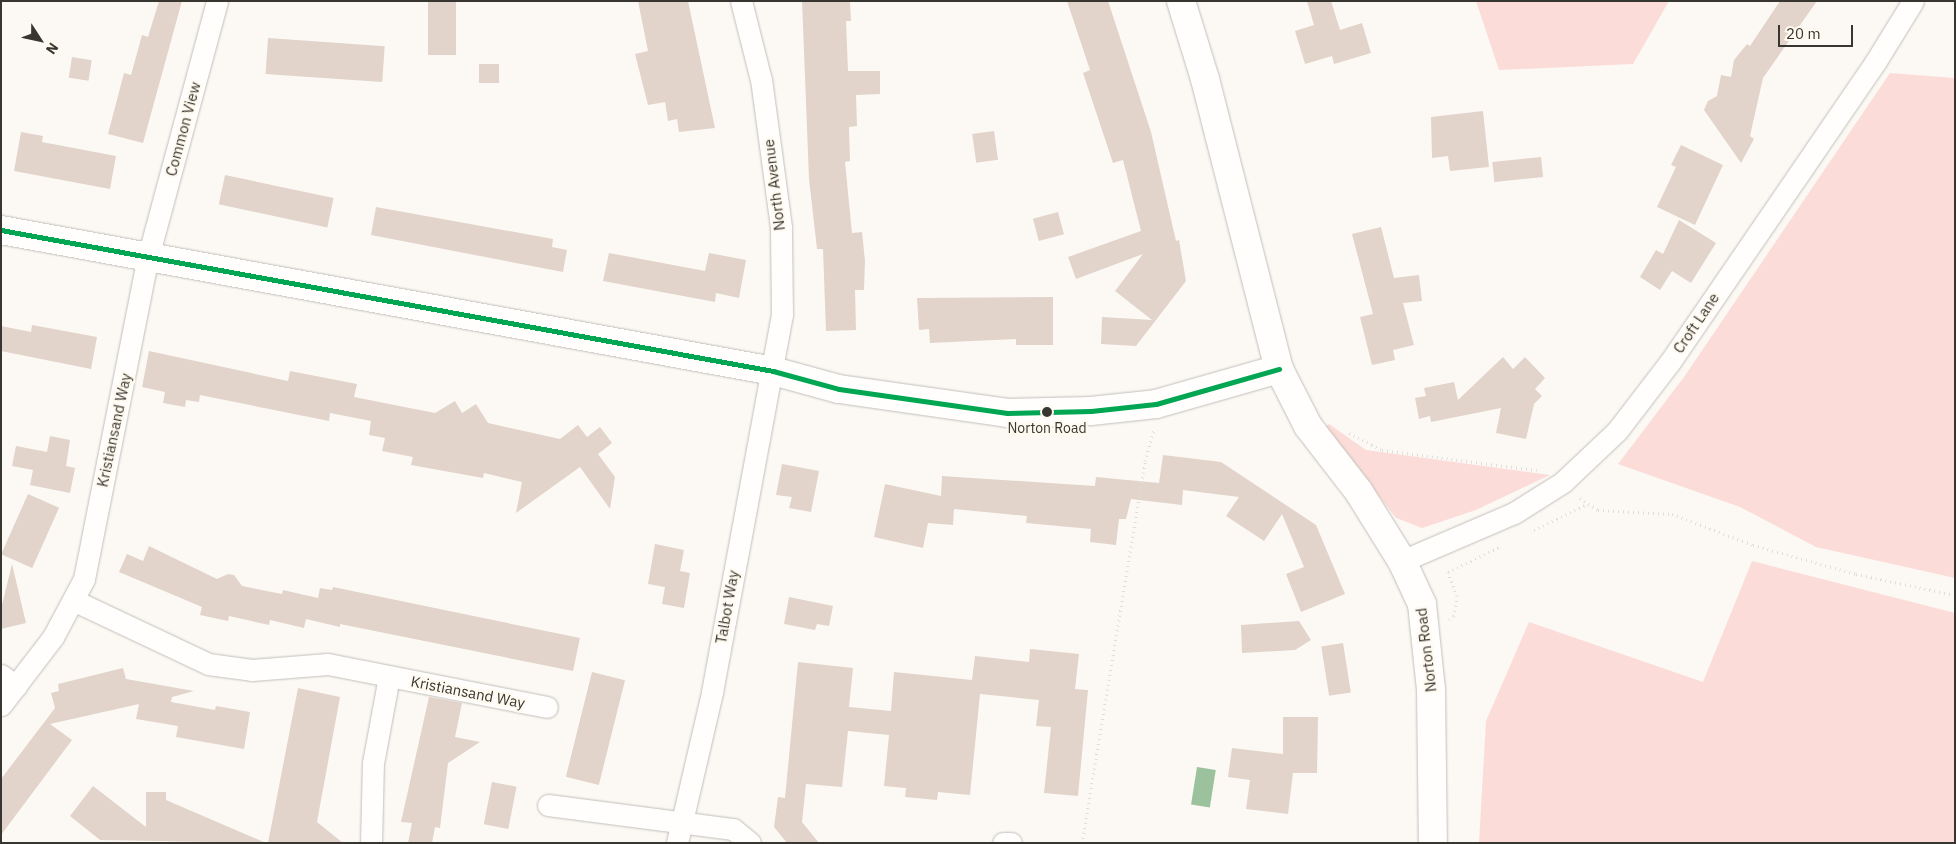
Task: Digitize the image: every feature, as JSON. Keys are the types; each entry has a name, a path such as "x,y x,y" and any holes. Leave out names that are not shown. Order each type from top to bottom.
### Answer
{"street":[{"name":"Common View","path":"148,257 217,1"},
{"name":"North Avenue","path":"741,1 761,80 781,227 782,315 772,371"},
{"name":"Norton Road","path":"1181,1 1205,79 1279,369 1308,426 1359,492 1402,561 1422,604 1427,633 1431,689 1433,843"},
{"name":"Croft Lane","path":"1402,561 1514,513 1563,482 1617,432 1670,362 1876,61 1913,1"},
{"path":"1,230 772,371 829,387 1007,413 1091,411 1156,404 1279,369"},
{"name":"Kristiansand Way","path":"1,705 9,680 75,601 84,579 148,257"},
{"name":"Talbot Way","path":"678,843 712,692 772,371"},
{"name":"Kristiansand Way","path":"75,601 208,664 252,670 328,664 547,707"},
{"path":"371,843 373,763 389,677"},
{"path":"548,805 683,821 733,829 750,843"},
{"path":"1003,843 1011,843"}],"path":[{"path":"1082,843 1143,471 1155,426"},
{"path":"1345,431 1361,442 1382,450 1544,471"},
{"path":"1563,482 1587,504 1598,510 1672,514 1753,545 1856,574 1955,595"},
{"path":"1529,532 1587,504"},
{"path":"1445,624 1454,616 1457,596 1448,572 1504,545"}],"shaded area":[{"path":"1476,1 1669,1 1633,64 1499,70"},
{"path":"1890,73 1955,78 1955,578 1816,547 1740,507 1618,464 1684,377"},
{"path":"1329,424 1366,450 1550,475 1476,510 1422,528 1396,518 1325,427"},
{"path":"1752,561 1955,613 1955,843 1479,843 1486,721 1529,622 1703,682"},
{"path":"1197,767 1216,770 1210,808 1191,805"}],"building":[{"path":"159,1 182,1 143,143 108,134 124,73 131,75 142,35 148,37"},
{"path":"428,1 456,1 456,55 428,55"},
{"path":"638,1 688,1 715,128 679,132 677,119 668,121 665,102 648,105 635,54 648,51"},
{"path":"802,1 850,1 851,21 846,21 848,71 880,71 880,94 856,95 857,126 849,127 850,161 845,162 852,233 862,232 865,261 864,290 855,290 856,330 826,331 823,249 817,249 809,179"},
{"path":"1067,1 1108,1 1151,132 1176,241 1179,240 1186,281 1136,346 1101,344 1102,317 1152,320 1115,291 1143,254 1076,279 1068,257 1141,231 1123,160 1113,163 1083,73 1090,70"},
{"path":"1307,1 1331,1 1340,30 1362,23 1371,53 1334,64 1332,56 1305,64 1295,31 1314,25"},
{"path":"1780,1 1817,1 1763,78 1750,136 1754,139 1741,163 1704,110 1708,101 1717,96 1721,75 1731,77 1734,60 1747,44 1750,46"},
{"path":"268,38 385,46 382,82 265,74"},
{"path":"72,57 92,60 88,81 69,78"},
{"path":"479,64 499,64 499,83 479,83"},
{"path":"1483,111 1489,167 1450,171 1448,156 1432,158 1431,117"},
{"path":"994,131 998,160 976,163 972,134"},
{"path":"21,132 43,136 42,142 116,156 110,189 14,171"},
{"path":"1681,145 1723,165 1695,225 1657,207 1676,167 1671,165"},
{"path":"1541,157 1543,177 1494,182 1492,162"},
{"path":"225,175 334,198 327,227 219,204"},
{"path":"376,207 553,239 552,247 567,250 563,272 371,235"},
{"path":"1058,212 1064,234 1039,241 1033,219"},
{"path":"1679,220 1716,243 1691,283 1672,271 1660,290 1640,277 1656,250 1663,254"},
{"path":"1381,227 1394,278 1419,275 1422,301 1403,303 1414,345 1393,350 1395,360 1372,365 1360,317 1373,314 1352,234"},
{"path":"609,253 705,271 709,253 746,260 739,298 716,293 715,302 603,281"},
{"path":"1053,297 1053,345 1016,345 1016,339 930,343 929,329 919,330 917,298"},
{"path":"32,325 97,337 91,369 1,351 1,326 31,332"},
{"path":"149,351 288,381 290,371 357,384 354,397 435,413 455,401 462,413 476,404 488,423 560,439 578,425 587,437 600,427 612,443 598,454 615,477 610,509 580,467 516,513 522,482 484,473 483,478 411,465 413,457 382,451 385,438 369,435 371,421 330,413 329,421 200,395 199,402 186,400 185,407 163,403 165,392 142,387"},
{"path":"1503,357 1513,369 1525,357 1545,378 1535,389 1542,396 1534,404 1526,439 1496,433 1501,408 1431,422 1430,416 1419,419 1415,398 1426,396 1424,388 1454,382 1458,400"},
{"path":"50,436 70,440 66,466 75,468 70,493 30,485 33,470 12,466 16,446 47,452"},
{"path":"1163,455 1221,462 1316,525 1345,594 1301,612 1286,574 1304,567 1282,514 1264,541 1226,516 1239,497 1183,490 1182,505 1131,499 1126,519 1119,519 1116,545 1090,542 1091,529 1026,523 1027,516 954,509 953,525 928,523 923,548 874,537 885,484 941,496 942,476 1095,486 1096,477 1159,483"},
{"path":"782,464 819,471 811,512 789,508 792,497 776,495"},
{"path":"28,494 59,508 32,568 1,554"},
{"path":"655,544 684,550 680,571 690,573 684,608 662,604 665,587 648,584"},
{"path":"149,546 217,579 228,574 234,575 242,586 282,594 283,590 318,598 320,588 332,590 333,587 580,638 573,671 340,624 340,627 306,619 304,628 270,620 269,625 229,616 228,621 200,615 202,607 119,572 127,554 143,561"},
{"path":"12,564 26,623 1,629 1,609"},
{"path":"789,597 833,606 829,626 817,624 815,630 784,624"},
{"path":"1299,621 1311,640 1295,650 1242,653 1241,625"},
{"path":"1343,643 1351,692 1329,696 1321,646"},
{"path":"1030,649 1079,654 1075,689 1088,690 1078,796 1044,793 1051,727 1036,726 1039,700 980,694 970,795 938,792 937,800 905,797 906,788 884,786 889,735 848,731 842,787 806,784 802,822 819,843 787,843 774,827 778,797 785,798 798,662 853,668 849,707 891,711 894,672 972,680 975,656 1029,662"},
{"path":"123,668 126,679 194,691 172,697 171,702 215,710 216,706 250,712 244,749 176,737 178,726 136,719 139,704 50,724 72,740 1,835 1,779 55,708 51,693 59,691 58,684"},
{"path":"592,672 625,680 599,785 566,777"},
{"path":"298,688 340,697 317,822 343,843 268,843"},
{"path":"429,697 462,703 455,737 480,742 448,763 440,828 435,827 432,843 408,843 412,823 401,822"},
{"path":"1283,717 1318,717 1317,773 1293,773 1288,814 1246,809 1250,780 1228,777 1232,748 1283,754"},
{"path":"492,782 517,787 508,829 484,824"},
{"path":"93,786 146,827 146,792 166,792 166,800 266,843 100,840 70,816"}],"transit line":[{"path":"1,230 773,371 839,389 1007,413 1091,411 1156,404 1279,369"}],"place":[{"name":"Norton Road","path":"1047,412"}]}
